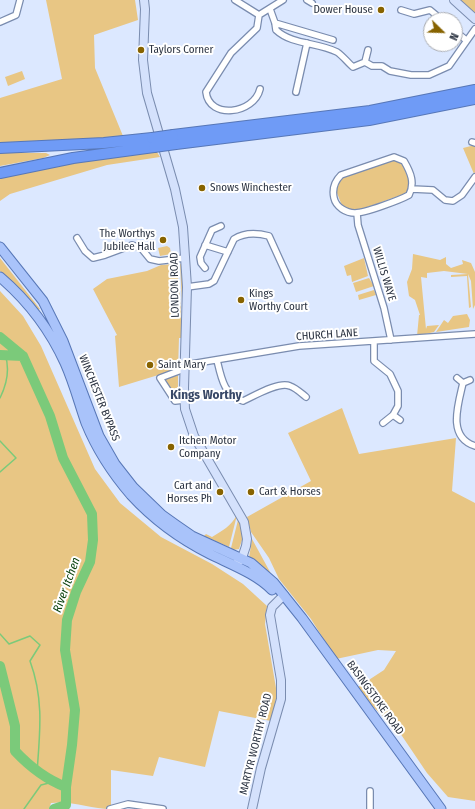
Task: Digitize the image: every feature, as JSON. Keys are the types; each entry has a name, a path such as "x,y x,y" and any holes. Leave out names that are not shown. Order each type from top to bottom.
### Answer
{"highway":[{"path":"0,172 174,139 370,111 475,90"},
{"path":"174,139 369,120 475,99"},
{"path":"0,148 104,143 153,143"}],"main road":[{"name":"LONDON ROAD","path":"146,0 143,60 147,93 180,206 184,227 187,287 184,400 189,423 194,436 244,522 247,538 242,558"},
{"path":"454,0 475,19"},
{"name":"WINCHESTER BYPASS","path":"0,247 30,283 47,308 63,341 99,436 115,464 133,487 162,515 192,536 242,558"},
{"name":"WINCHESTER BYPASS","path":"0,277 25,301 42,322 65,364 95,443 117,478 143,507 164,526 188,543 233,565"},
{"path":"233,565 240,562 242,558 246,566 257,578"},
{"name":"BASINGSTOKE ROAD","path":"242,558 263,573 306,624 441,809"},
{"name":"BASINGSTOKE ROAD","path":"233,565 268,585 285,599"},
{"name":"MARTYR WORTHY ROAD","path":"252,809 260,768 281,699 281,680 270,615 272,607 285,599"}],"street":[{"path":"0,22 16,16 20,0"},
{"path":"235,0 259,15"},
{"path":"259,15 283,0"},
{"path":"307,0 312,3"},
{"path":"270,9 276,30 283,37 338,53 353,67 365,62"},
{"path":"401,10 414,14 430,10 432,12"},
{"path":"259,15 257,28 231,53 206,92 208,104 225,110 241,108 251,105 258,97 260,89"},
{"path":"275,23 333,40"},
{"path":"365,62 372,66 382,66 390,71 411,75 430,75 449,66 475,29"},
{"path":"296,92 306,43"},
{"path":"365,62 368,50"},
{"path":"398,158 404,161 410,171 412,189 409,195 403,199 357,213 343,210 336,203 333,195 337,179 348,172 387,159 398,158"},
{"path":"412,189 432,190 444,200 453,201 462,194 475,177"},
{"name":"WILLIS WAYE","path":"357,213 358,225 386,315 391,340"},
{"path":"205,268 200,263 200,257 212,230 221,226"},
{"path":"187,287 209,284 214,281 231,243 239,236 259,233 269,236 289,280"},
{"path":"77,238 85,251 94,258 132,245 141,248 150,259 159,261 185,258"},
{"path":"205,245 228,252"},
{"name":"CHURCH LANE","path":"184,400 175,401 160,378 184,367 299,346 474,334"},
{"path":"374,342 374,360 390,374 398,391 398,406 393,415 383,423"},
{"path":"217,360 222,383 237,400 243,401 279,385 291,386 306,397"},
{"path":"457,378 463,383"},
{"path":"463,383 470,380"},
{"path":"463,383 456,426 460,436 468,444 475,446"},
{"path":"393,415 400,420"},
{"path":"370,792 370,809"},
{"path":"110,809 128,804 163,809"}],"shaded area":[{"path":"46,0 135,0 138,20 94,35 95,68 123,136 25,145 0,143 0,98 62,79"},
{"path":"459,0 475,0 475,16"},
{"path":"22,71 25,79 8,86 5,77"},
{"path":"475,145 475,172 474,174 463,148"},
{"path":"157,152 160,157 107,165 10,194 0,201 0,178 82,160"},
{"path":"0,153 46,153 50,155 43,158 0,166"},
{"path":"394,160 402,165 408,179 410,180 407,193 356,211 347,209 342,205 336,191 341,178 360,170"},
{"path":"167,246 170,248 171,254 160,256 158,248"},
{"path":"413,254 440,260 446,257 446,264 451,268 463,264 462,260 471,263 475,272 475,305 473,309 471,281 468,274 444,271 427,273 427,278 421,277 426,329 427,326 439,325 434,332 417,336 420,315 415,300 409,296 407,282 412,269"},
{"path":"0,258 40,309 37,311 0,271"},
{"path":"364,258 368,276 352,282 351,275 347,276 344,266"},
{"path":"180,263 183,268 184,304 182,304"},
{"path":"175,264 177,266 182,329 182,338 179,338 178,369 119,387 115,336 117,335 93,289 107,279 147,271 161,265"},
{"path":"468,274 471,307 469,308 467,276 451,277 451,275"},
{"path":"369,278 374,286 356,292 353,283"},
{"path":"374,290 376,295 359,300 358,295"},
{"path":"0,291 23,316 41,346 95,469 120,503 161,537 212,564 243,584 267,606 265,624 277,694 271,721 219,711 205,767 159,757 153,776 111,770 111,809 58,802 51,803 49,809 0,809"},
{"path":"467,314 470,320 469,327 436,332 444,320 448,323 453,316"},
{"path":"178,374 178,400 163,379"},
{"path":"342,408 359,454 456,438 452,491 475,503 475,801 448,797 427,773 400,733 355,689 384,670 396,651 378,650 336,659 311,619 279,579 269,558 251,532 247,517 311,481 288,433"},
{"path":"237,515 229,547 204,536 206,534 212,537 219,533 235,519"},
{"path":"239,516 243,537 239,549 233,550 231,548"},
{"path":"252,539 275,581 249,558"}],"waterway":[{"name":"River Itchen","path":"0,337 23,356 50,416 63,458 92,514 93,540 90,562 76,592 67,620 65,650 75,710 66,787 66,805 54,809"},
{"path":"0,398 7,376 7,360 5,354"},
{"name":"River Itchen","path":"0,355 23,356"},
{"path":"0,441 16,458 0,472"},
{"path":"0,634 9,644 30,636 40,645 30,661 37,689 40,716 37,772"},
{"name":"River Itchen","path":"0,666 15,726 15,751 38,772 66,787"},
{"path":"24,809 41,785 53,782"}],"place":[{"name":"Dower House","path":"381,10"},
{"name":"Taylors Corner","path":"141,50"},
{"name":"Snows Winchester","path":"202,188"},
{"name":"The Worthys Jubilee Hall","path":"163,240"},
{"name":"Kings Worthy Court","path":"241,300"},
{"name":"Saint Mary","path":"150,365"},
{"name":"Itchen Motor Company","path":"171,447"},
{"name":"Cart and Horses Ph","path":"220,492"},
{"name":"Cart & Horses","path":"251,492"}],"district":[{"name":"Kings Worthy","path":"206,395"}]}
